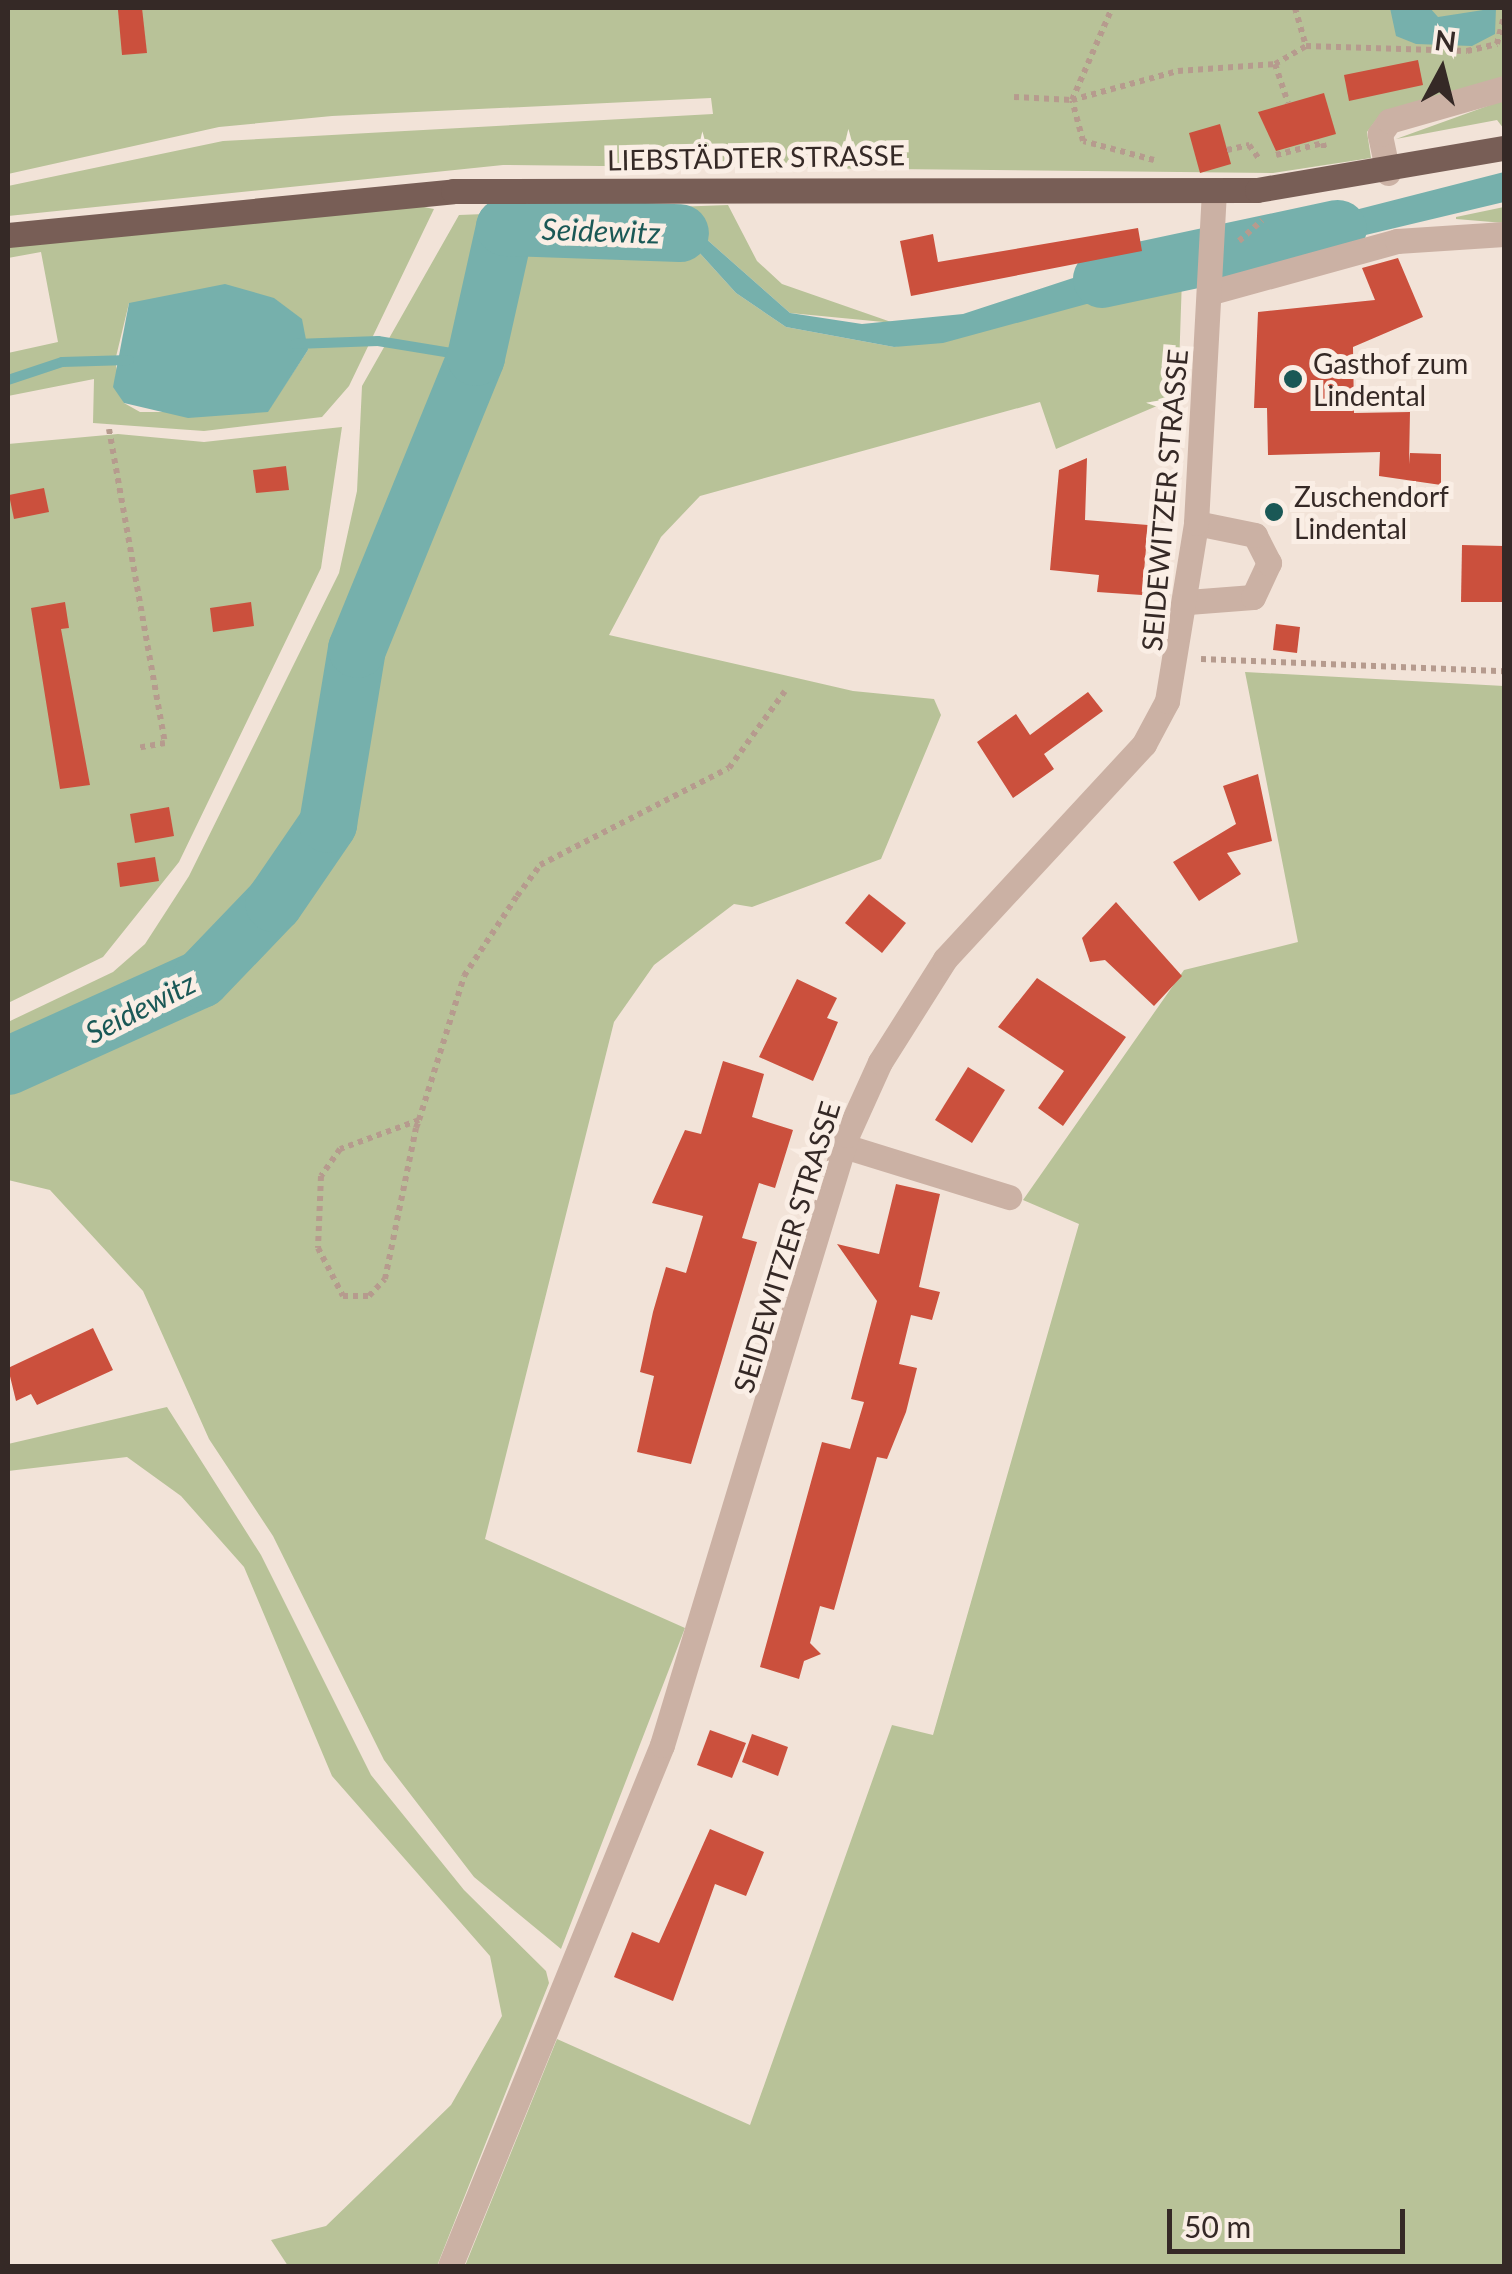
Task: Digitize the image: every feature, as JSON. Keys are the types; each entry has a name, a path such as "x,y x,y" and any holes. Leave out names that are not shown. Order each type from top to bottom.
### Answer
{"main road":[{"name":"LIEBSTÄDTER STRASSE","path":"8,235 453,191 1214,190 1388,173 1504,148"}],"street":[{"path":"1388,173 1380,134 1388,121 1504,88"},
{"name":"SEIDEWITZER STRASSE","path":"450,2266 662,1745 844,1146 908,1009 1144,744 1194,655 1188,602 1212,283 1214,190"},
{"path":"1212,283 1397,241 1504,234"},
{"path":"1188,602 1252,597 1269,562 1256,535 1196,523"},
{"path":"844,1146 1009,1198"}],"path":[{"path":"1112,8 1072,100 1083,141 1171,163"},
{"path":"1295,8 1306,46"},
{"path":"1014,96 1072,100 1178,72 1275,64 1306,46 1467,51 1498,44 1504,15"},
{"path":"1275,64 1286,99"},
{"path":"109,429 165,742 137,748"},
{"path":"1194,655 1504,671"},
{"path":"419,1120 340,1149 320,1176 318,1248 343,1296 358,1300 385,1279 419,1120 464,976 540,865 714,779 785,691"}],"green space":[{"path":"8,8 1504,8 1504,79 1382,112 1367,132 1371,158 1273,173 503,165 8,216 8,186 223,141 713,114 711,98 332,116 219,127 8,174"},
{"path":"1504,100 1504,129 1497,120 1396,139"},
{"path":"728,205 757,261 782,284 894,323 790,313 687,222 607,221 604,238 697,250 736,293 786,327 894,347 1182,278 1178,397 1056,449 1040,402 700,496 661,537 609,635 853,691 934,699 941,715 881,859 752,907 734,904 654,965 614,1022 485,1539 685,1628 561,1949 474,1877 384,1760 273,1536 209,1439 143,1291 50,1190 8,1180 8,1022 113,972 145,944 189,876 339,573 357,491 362,386 459,215"},
{"path":"419,206 434,209 349,386 322,417 204,431 93,423 94,379 8,396 8,353 58,342 41,252 8,258 8,246","holes":["129,303 308,350 267,412 140,412 124,403 115,361"]},
{"path":"1504,207 1504,223 1456,219 1456,217"},
{"path":"342,427 321,568 179,862 103,957 8,1003 8,444 118,434 204,442"},
{"path":"1245,672 1504,686 1504,2266 465,2266 557,2039 750,2125 892,1725 933,1735 1079,1224 1023,1200 1184,970 1298,942"},
{"path":"167,1407 261,1555 371,1775 464,1890 546,1971 549,1983 437,2266 288,2266 271,2240 326,2226 451,2105 502,2016 490,1956 332,1776 244,1567 181,1496 127,1457 8,1471 8,1444"}],"water":[{"path":"1390,8 1430,8 1438,17 1496,8 1495,34 1472,46 1416,44 1396,36"},
{"path":"1504,172 1504,202 1265,259 1261,234"},
{"path":"606,221 687,222 790,313 862,324 963,314 1143,255 1178,251 1182,278 943,343 894,347 786,327 736,293 697,250 604,238"},
{"path":"225,284 274,298 302,319 308,350 268,412 188,418 124,403 113,387 129,303"}],"building":[{"path":"142,8 147,53 122,55 118,10"},
{"path":"1418,60 1423,85 1349,101 1344,75"},
{"path":"1324,93 1336,134 1276,151 1258,112"},
{"path":"1220,124 1231,164 1200,173 1189,133"},
{"path":"1138,228 1142,251 911,296 900,241 933,234 938,262"},
{"name":"Gasthof zum Lindental","path":"1398,258 1423,317 1353,347 1354,413 1410,412 1409,464 1410,453 1441,454 1441,485 1379,476 1380,452 1268,455 1267,408 1254,408 1258,312 1375,300 1362,268"},
{"path":"1087,458 1085,520 1148,525 1142,595 1097,592 1099,575 1050,570 1059,470"},
{"path":"286,466 289,490 256,493 253,470"},
{"path":"44,488 49,512 14,519 9,495"},
{"path":"1462,545 1504,546 1504,602 1461,602"},
{"path":"65,602 69,628 61,629 90,785 60,789 31,608"},
{"path":"251,602 254,626 213,632 210,608"},
{"path":"1276,624 1300,627 1297,653 1273,650"},
{"path":"1088,692 1103,711 1044,754 1054,769 1013,798 977,742 1016,714 1030,735"},
{"path":"1258,774 1272,841 1227,853 1241,874 1199,901 1173,862 1236,824 1223,786"},
{"path":"169,807 174,836 135,843 130,814"},
{"path":"155,857 159,881 120,887 117,863"},
{"path":"869,894 906,923 882,953 845,923"},
{"path":"1116,902 1182,976 1154,1006 1105,960 1090,962 1082,938"},
{"path":"1037,978 1126,1037 1063,1126 1038,1108 1064,1071 998,1027"},
{"path":"797,979 837,998 827,1018 838,1022 813,1081 759,1057"},
{"path":"723,1061 764,1074 752,1117 793,1130 775,1188 759,1183 742,1238 757,1242 691,1464 637,1452 654,1376 640,1372 653,1312 666,1267 686,1273 703,1216 652,1203 685,1130 701,1134"},
{"path":"968,1067 1005,1090 972,1143 935,1120"},
{"path":"896,1184 940,1194 919,1287 940,1292 932,1320 911,1315 899,1364 917,1368 906,1412 887,1459 877,1457 834,1610 820,1606 810,1643 821,1654 804,1661 799,1679 760,1667 822,1442 850,1449 864,1402 851,1399 877,1301 837,1244 879,1254"},
{"path":"93,1328 113,1370 37,1405 31,1394 16,1401 8,1368"},
{"path":"710,1730 746,1743 732,1778 697,1765"},
{"path":"752,1734 788,1747 778,1776 742,1762"},
{"path":"710,1829 764,1852 746,1896 715,1884 673,2001 614,1977 632,1932 659,1943"}],"waterway":[{"name":"Seidewitz","path":"8,1066 201,979 274,903 328,824 357,649 476,357 505,227 680,233"},
{"name":"Seidewitz","path":"1102,279 1338,229"},
{"path":"295,344 378,341 476,357"},
{"path":"8,380 62,362 129,360"}],"place":[{"name":"Gasthof zum Lindental","path":"1293,379"},
{"name":"Zuschendorf Lindental","path":"1274,512"}]}
